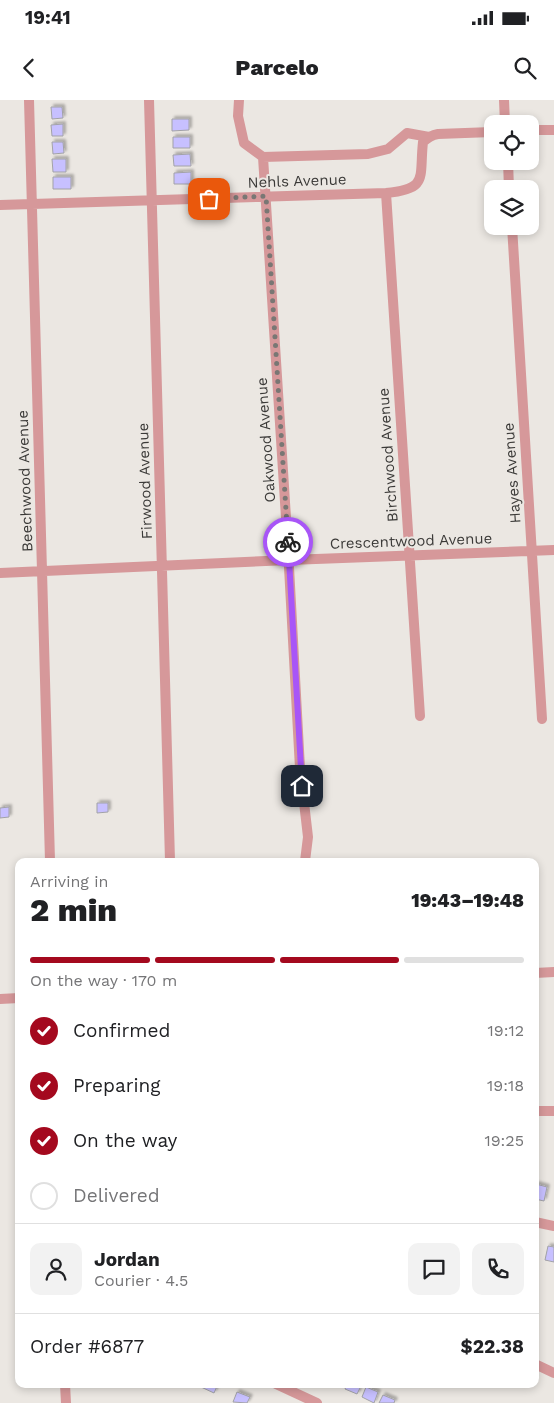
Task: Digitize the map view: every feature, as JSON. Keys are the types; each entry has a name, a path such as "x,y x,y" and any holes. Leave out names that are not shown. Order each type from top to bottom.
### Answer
{"street":[{"name":"Beechwood Avenue","path":"28,100 50,858"},
{"name":"Firwood Avenue","path":"149,100 170,858"},
{"path":"239,100 238,116 244,143 263,157 368,154 388,149 407,133 429,137 438,134 484,132"},
{"path":"504,100 505,115"},
{"path":"539,130 554,130"},
{"name":"Nehls Avenue","path":"0,205 405,191 417,183 422,176 423,142 429,137"},
{"name":"Oakwood Avenue","path":"263,157 289,560 300,768 308,838 305,858"},
{"name":"Birchwood Avenue","path":"386,193 420,716"},
{"name":"Hayes Avenue","path":"513,235 542,719"},
{"name":"Crescentwood Avenue","path":"0,573 554,550"},
{"path":"539,973 554,972"},
{"path":"0,999 15,998"},
{"path":"539,1111 554,1111"},
{"path":"539,1223 554,1226"},
{"path":"539,1366 554,1373"},
{"path":"65,1388 66,1403"},
{"path":"285,1388 317,1403"}],"building":[{"path":"51,107 62,107 63,118 52,119"},
{"path":"172,119 189,119 189,130 172,131"},
{"path":"63,124 63,136 52,136 51,125"},
{"path":"173,137 190,137 190,148 173,148"},
{"path":"52,142 63,142 64,153 53,154"},
{"path":"190,154 191,166 174,166 173,155"},
{"path":"52,159 66,159 66,172 53,172"},
{"path":"191,172 191,184 174,184 174,173"},
{"path":"53,177 71,177 71,189 53,189"},
{"path":"97,803 108,803 108,812 97,813"},
{"path":"9,807 9,817 0,818 0,808"},
{"path":"539,1185 547,1187 544,1201 539,1200"},
{"path":"548,1246 554,1247 554,1262 545,1260"},
{"path":"203,1388 216,1388 214,1393"},
{"path":"345,1388 360,1388 357,1394"},
{"path":"366,1388 378,1392 374,1403 362,1397"},
{"path":"237,1392 250,1397 247,1403 233,1402"},
{"path":"383,1395 395,1400 394,1403 379,1403"}],"way so far":[{"path":"209,199 266,196 288,542"}],"route":[{"path":"288,542 302,786"}]}
